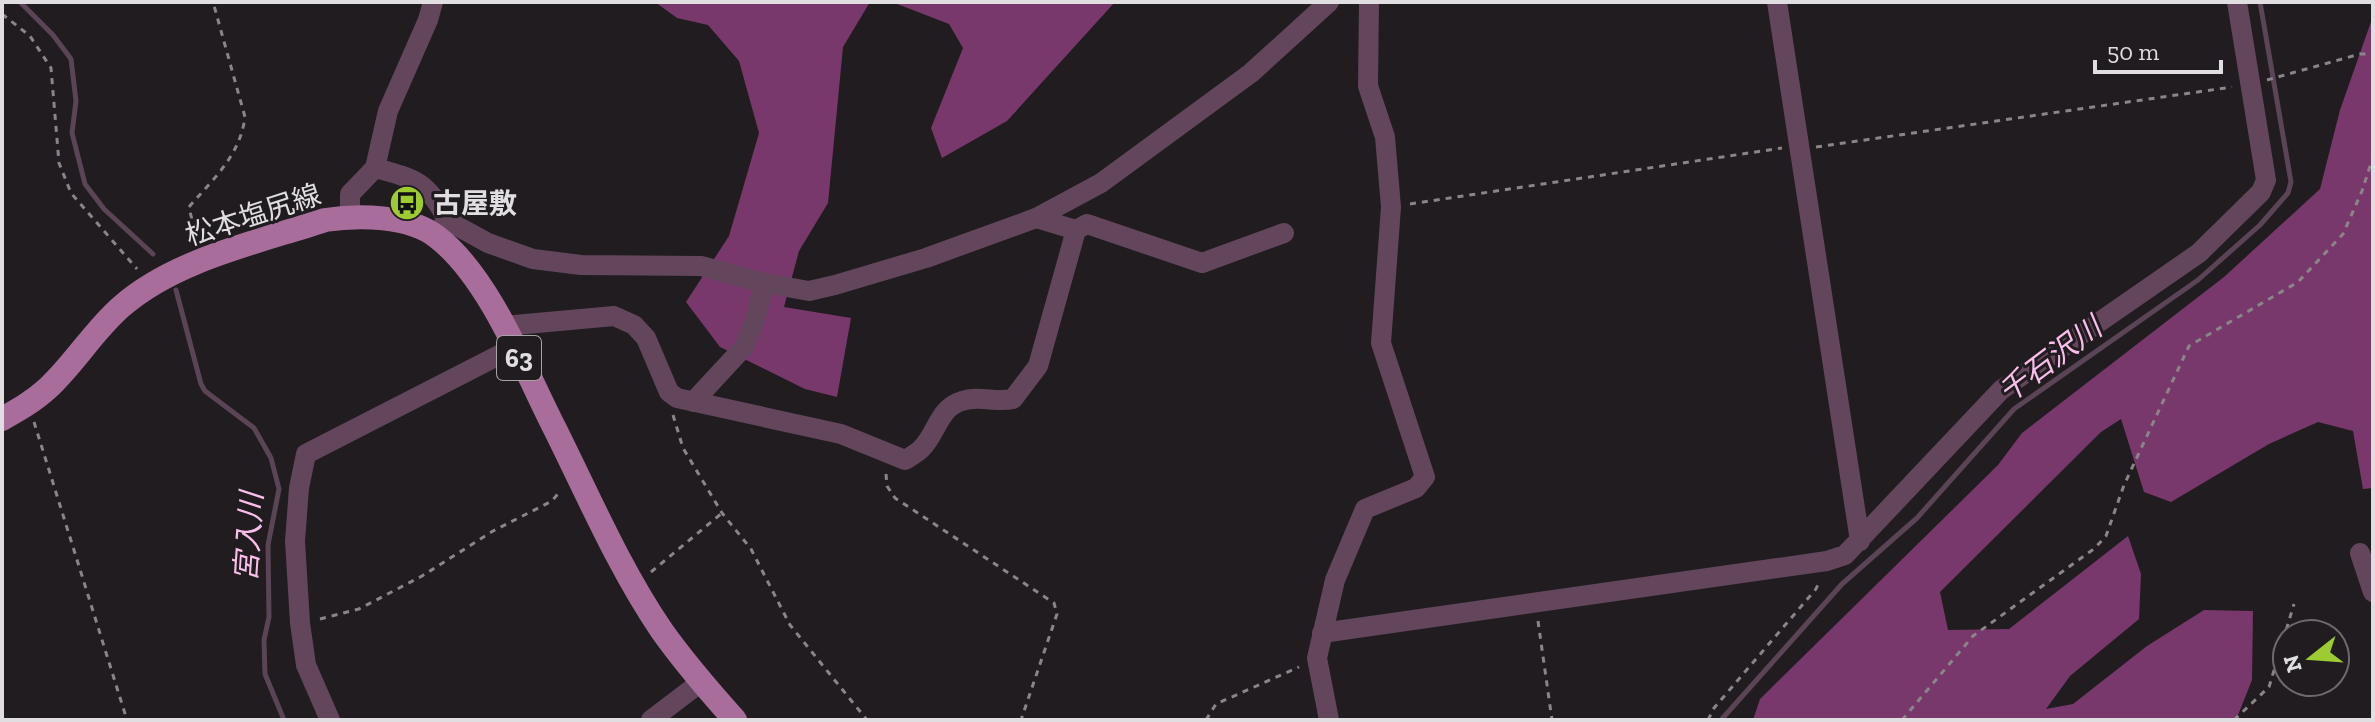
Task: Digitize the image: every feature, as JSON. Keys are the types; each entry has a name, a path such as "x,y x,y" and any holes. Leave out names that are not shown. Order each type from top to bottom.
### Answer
{"main road":[{"name":"松本塩尻線","path":"2,419 49,387 120,307 147,286 202,261 325,220 350,216 441,228 509,337 661,630 735,720"}],"street":[{"path":"350,216 350,194 375,168 388,111 433,2"},
{"path":"375,168 420,183 436,198 441,228 533,259 581,265 701,266 809,291 926,258 1036,218 1101,183 1251,73 1329,2"},
{"path":"1329,720 1317,658 1335,580 1365,509 1416,488 1425,477 1381,343 1391,207 1385,137 1368,86 1369,2"},
{"path":"1777,2 1860,541"},
{"path":"1322,633 1827,561 1845,555 2001,390 2199,253 2261,192 2266,180 2237,2"},
{"path":"1036,218 1076,230 1087,224 1202,263 1284,233"},
{"path":"330,720 306,665 300,623 295,541 299,488 306,454 509,337 614,316 634,325 646,338 669,392 685,400 841,434 905,460 922,449 946,409 958,401 977,397 1001,401 1013,399 1021,392 1038,366 1076,230"},
{"path":"685,400 744,347 755,320 764,283"},
{"path":"2360,553 2373,592"},
{"path":"651,720 701,682"}],"path":[{"path":"202,261 189,207 231,159 243,135 245,117 213,2"},
{"path":"2,14 30,36 51,68 59,163 71,193 136,266 147,286"},
{"path":"1391,207 2252,84 2360,54 2373,54"},
{"path":"1902,720 1973,636 2095,548 2106,536 2124,485 2189,346 2298,282 2343,234 2373,157"},
{"path":"685,400 672,413 683,448 722,513 756,558 790,625 867,720"},
{"path":"28,404 127,720"},
{"path":"890,454 887,486 895,498 1054,603 1057,614 1021,720"},
{"path":"300,623 359,609 422,576 493,531 552,501 577,473"},
{"path":"636,586 722,513"},
{"path":"1708,720 1714,708 1816,589 1827,561"},
{"path":"1536,603 1552,720"},
{"path":"2234,720 2269,687 2294,604"},
{"path":"1206,720 1216,704 1317,658"}],"shaded area":[{"path":"655,2 870,2 843,47 828,203 799,251 784,307 851,318 837,397 805,389 720,347 686,302 729,236 759,133 739,61 708,25 677,18"},
{"path":"892,2 1115,2 1007,121 942,158 931,128 963,48 949,24"},
{"path":"2373,16 2373,488 2363,489 2353,431 2318,422 2269,444 2171,502 2144,492 2121,419 2101,432 1940,592 1948,630 2009,629 2128,536 2141,574 2139,619 2070,676 2046,709 2073,704 2147,646 2204,610 2253,611 2252,680 2236,720 1753,720 1760,699 1998,465 2022,433 2224,277 2320,189 2340,110"}],"waterway":[{"name":"宮入川","path":"20,2 53,35 71,59 76,101 72,133 85,184 104,209 153,254"},
{"name":"千石沢川","path":"1721,720 1842,584 1917,518 2014,409 2198,280 2260,225 2288,193 2291,182 2260,2"},
{"name":"宮入川","path":"176,290 201,384 205,391 254,428 271,458 279,489 268,545 269,617 264,640 265,674 284,720"}],"place":[{"name":"古屋敷","path":"407,203"}]}
